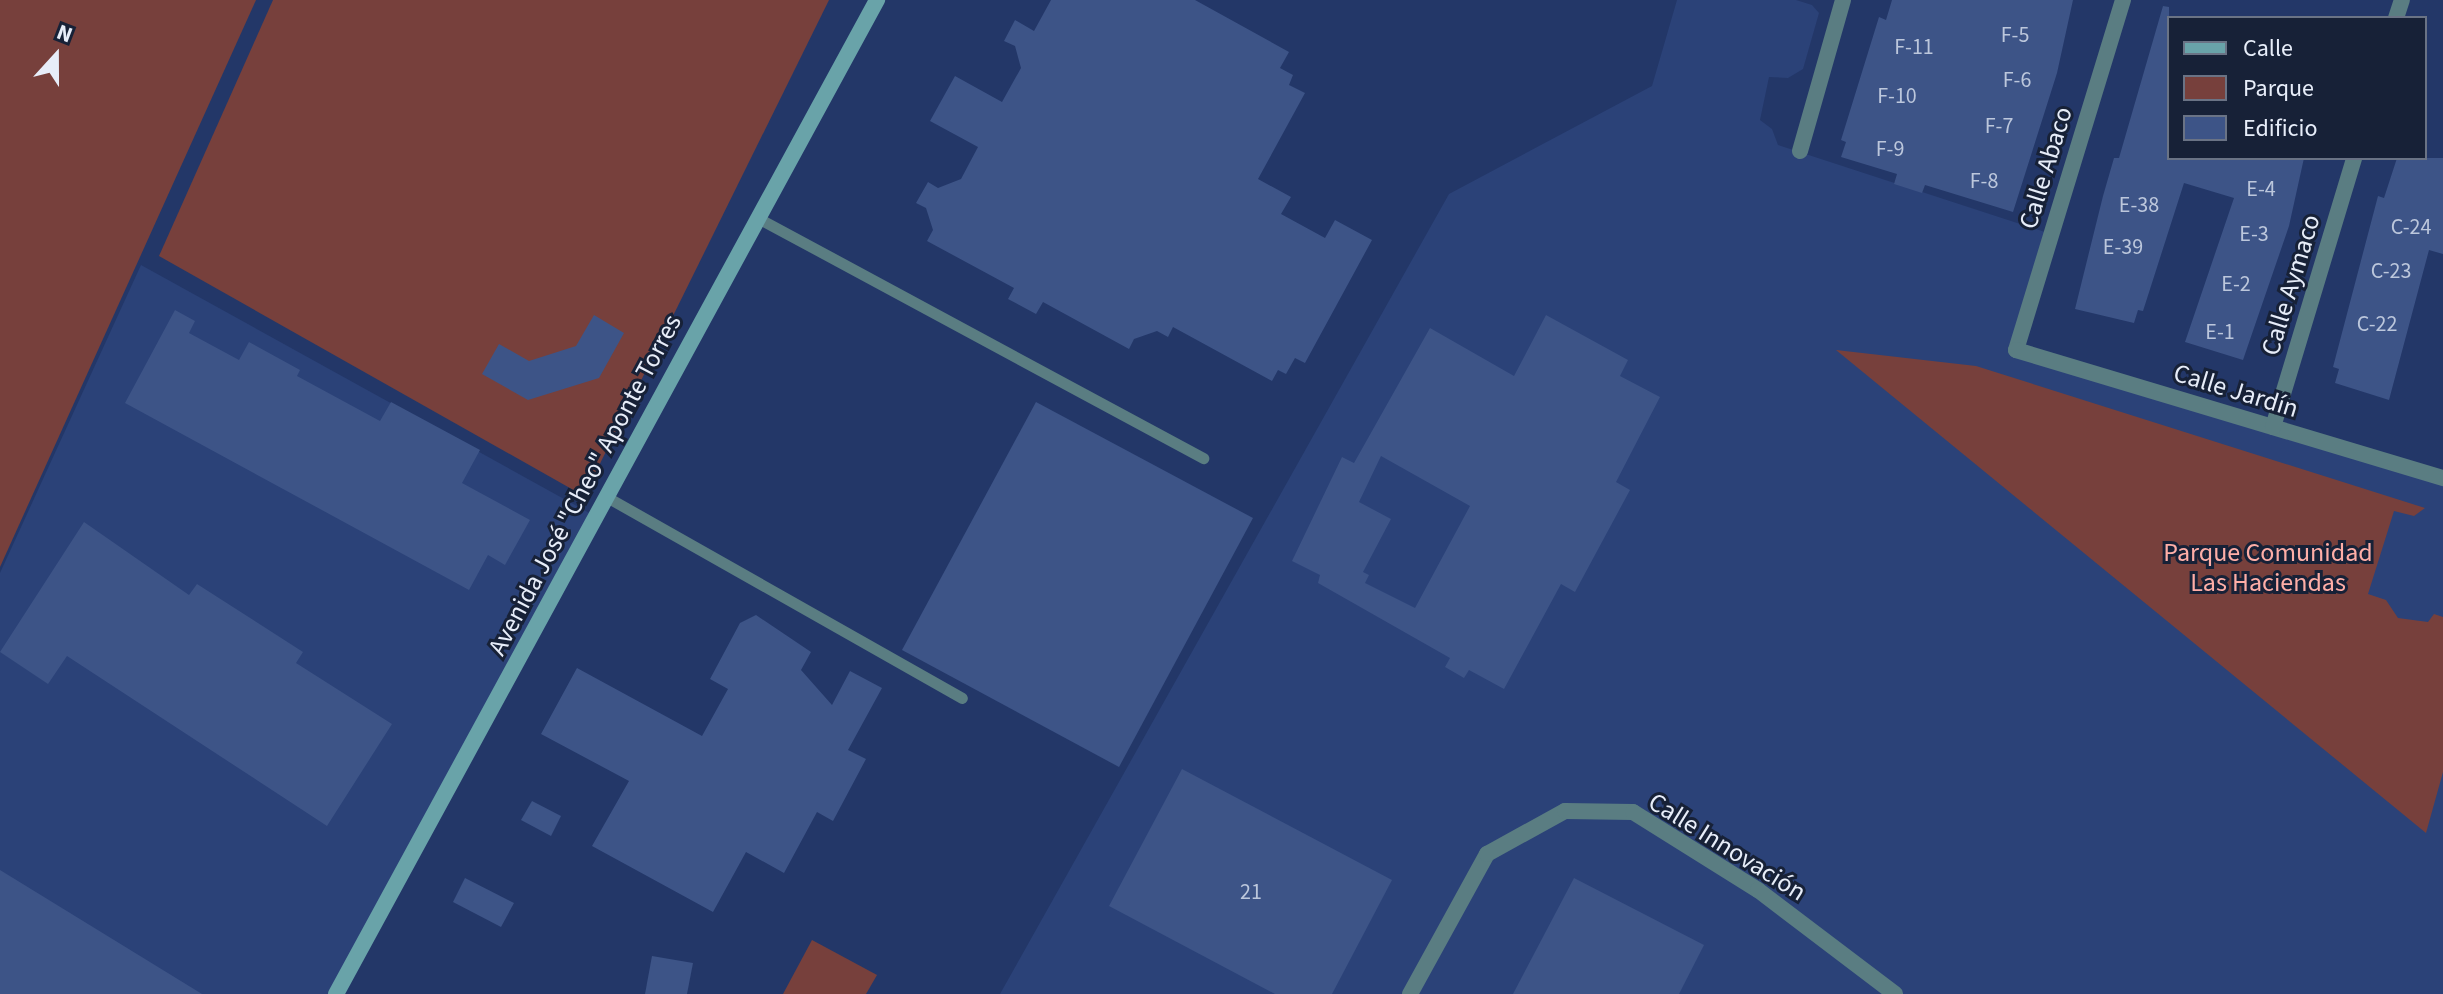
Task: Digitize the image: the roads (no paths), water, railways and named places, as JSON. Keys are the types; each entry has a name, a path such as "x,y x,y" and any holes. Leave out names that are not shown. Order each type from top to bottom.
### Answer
{"street":[{"name":"Avenida José \"Cheo\" Aponte Torres","path":"336,994 877,0"},
{"path":"1800,151 1843,0"},
{"name":"Calle Abaco","path":"2016,350 2123,0"},
{"name":"Calle Aymaco","path":"2273,427 2353,160"},
{"name":"Calle Jardín","path":"2016,350 2443,478"},
{"name":"Calle Innovación","path":"1410,994 1487,854 1565,811 1633,812 1758,890 1895,994"}],"lane":[{"path":"758,218 1203,458"},
{"path":"605,496 962,698"}],"park label":[{"name":"Parque Comunidad Las Haciendas","path":"2268,568"}]}
